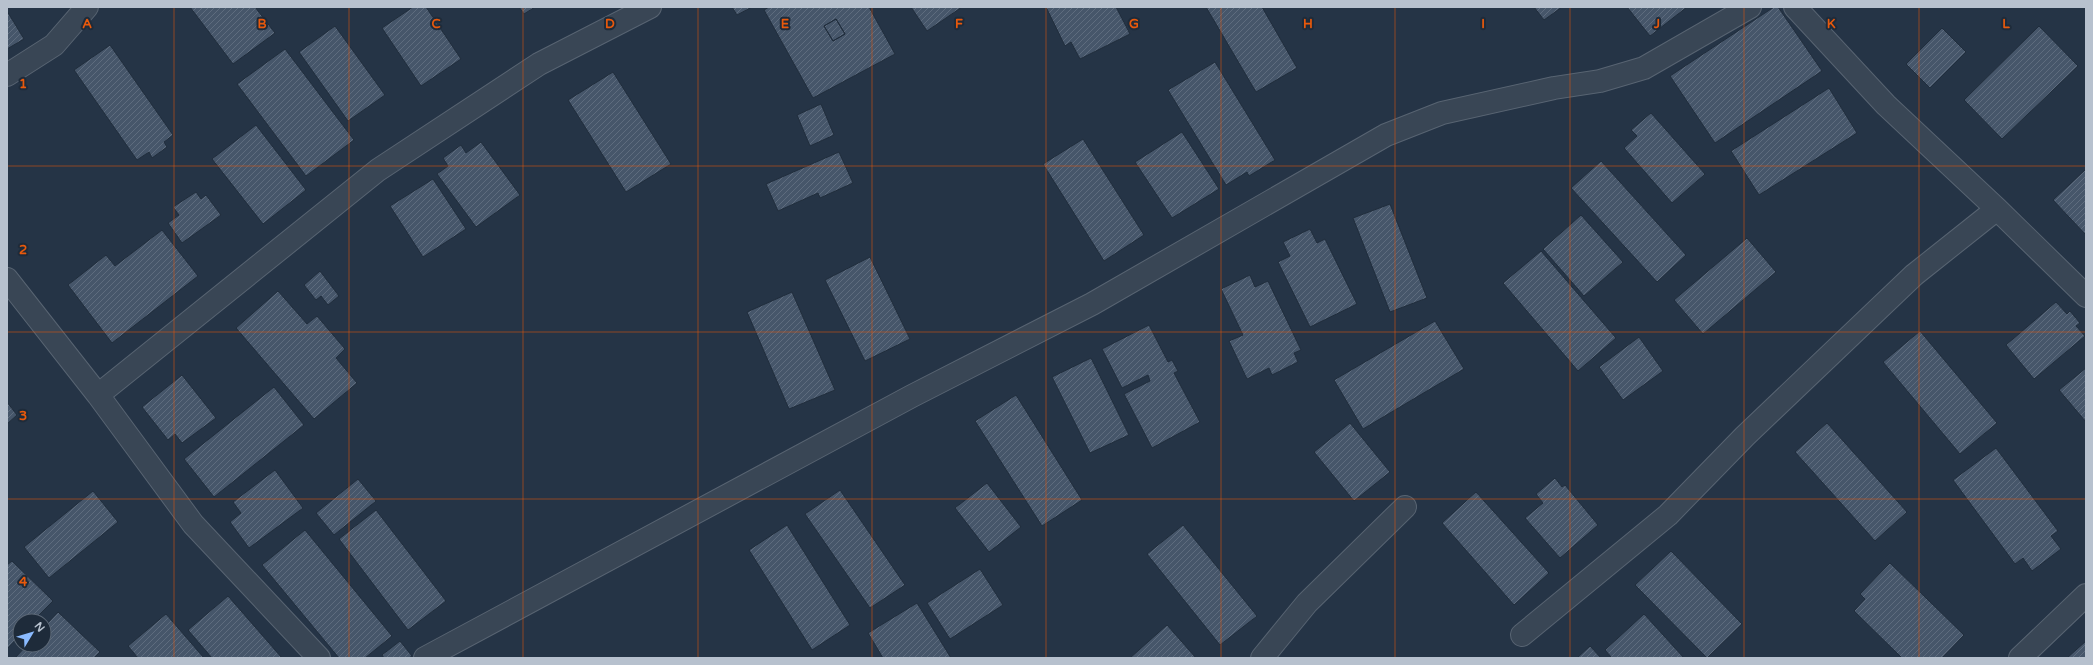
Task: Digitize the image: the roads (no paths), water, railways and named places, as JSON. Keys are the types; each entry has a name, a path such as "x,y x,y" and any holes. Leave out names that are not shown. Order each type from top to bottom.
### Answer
{"street":[{"path":"7,75 54,45 87,7"},
{"path":"98,395 378,170 539,64 650,7"},
{"path":"425,658 912,396 1092,304 1386,135 1442,114 1554,88 1600,81 1644,68 1750,7"},
{"path":"1795,7 1886,105 1997,209 2086,296"},
{"path":"1522,636 1668,515 1745,436 1914,275 1997,209"},
{"path":"7,279 98,395 193,524 319,658"},
{"path":"1262,658 1307,603 1405,507"},
{"path":"2020,658 2086,595"}]}
